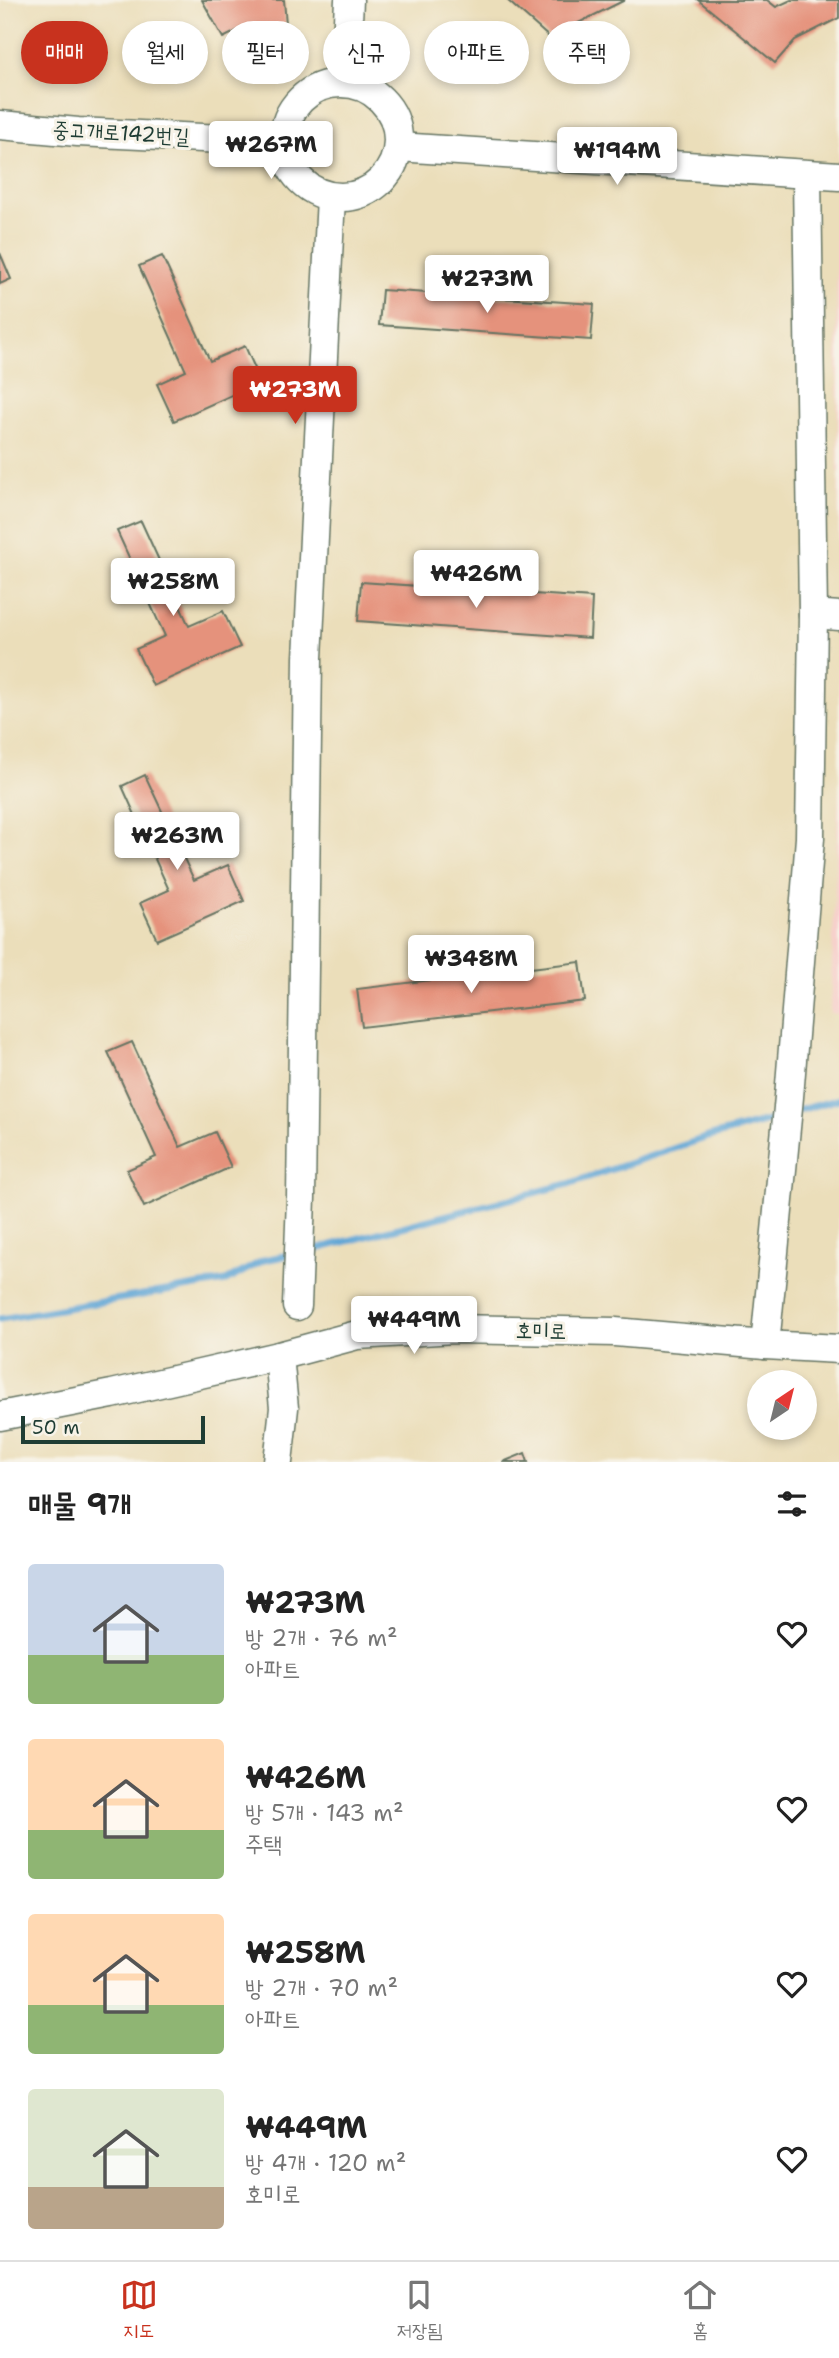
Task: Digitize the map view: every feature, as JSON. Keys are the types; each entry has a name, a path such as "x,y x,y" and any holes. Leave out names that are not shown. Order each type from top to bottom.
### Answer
{"street":[{"path":"348,21 349,0"},
{"path":"336,84 326,85 309,93 295,106 286,123 284,142 288,161 298,178 312,190 331,197 349,197 367,191 382,180 393,165 398,147 397,129 390,111 379,97 363,87 350,84"},
{"name":"중고개로142번길","path":"0,125 78,132 284,142"},
{"path":"398,147 839,176"},
{"path":"765,1345 789,1097 826,615 807,175"},
{"path":"297,1306 301,1198 308,659 331,197"},
{"name":"호미로","path":"0,1416 112,1394 279,1356 357,1335 454,1329 615,1332 839,1349"},
{"path":"278,1462 284,1408 279,1356"}],"shaded area":[{"path":"839,227 839,573 836,230"},
{"path":"839,785 839,1014 830,1013"}],"building":[{"path":"202,0 284,0 286,21 222,21 222,36"},
{"path":"507,0 625,0 582,21 543,21 543,32"},
{"path":"698,0 767,0 776,7 791,0 839,0 839,18 795,40 775,63"},
{"path":"0,253 11,279 0,284"},
{"path":"162,256 210,361 245,346 261,382 174,421 157,384 186,371 139,266"},
{"path":"382,290 594,304 591,340 379,325"},
{"path":"141,521 189,626 223,611 240,647 153,686 136,649 165,636 117,531"},
{"path":"361,582 592,598 590,638 358,621"},
{"path":"145,775 194,880 228,865 244,901 157,940 140,903 169,890 122,786"},
{"path":"580,962 585,1001 362,1027 357,989"},
{"path":"132,1042 180,1147 215,1132 231,1167 144,1207 127,1170 156,1157 108,1052"},
{"path":"525,1453 528,1462 503,1462"}],"waterway":[{"path":"796,1111 839,1099"},
{"path":"305,1252 568,1184 708,1137 782,1117"},
{"path":"0,1319 226,1281 264,1260 294,1254"}]}
